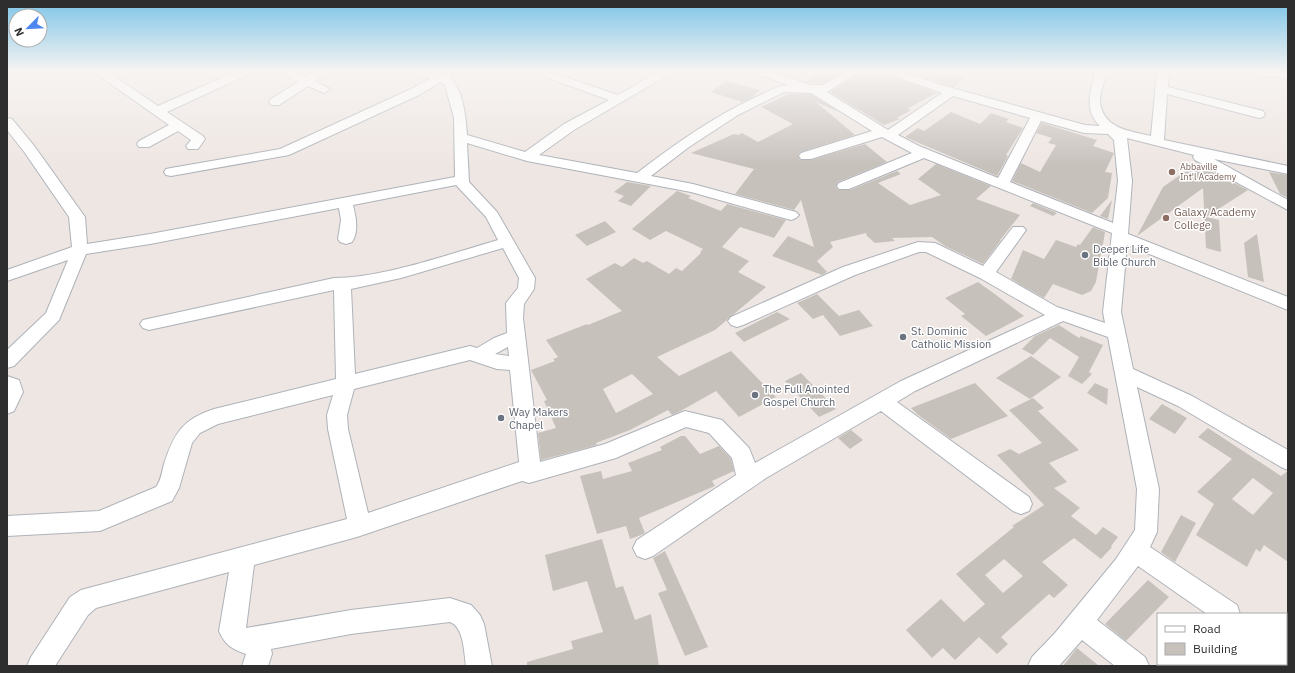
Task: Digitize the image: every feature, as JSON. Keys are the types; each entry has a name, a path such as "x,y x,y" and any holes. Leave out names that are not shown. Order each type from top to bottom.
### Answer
{"street":[{"path":"147,103 177,126 198,139 193,146"},
{"path":"158,111 175,103"},
{"path":"170,172 284,152 390,103"},
{"path":"40,666 79,606 90,598 360,525 523,471 529,467 530,460 514,318 515,303 526,289 527,278 492,216 461,180 463,166 460,118 456,103"},
{"path":"527,157 569,127 610,103"},
{"path":"641,177 684,144 734,112 752,103"},
{"path":"836,103 886,134 924,153 1002,184 1288,304"},
{"path":"806,156 886,134 933,103"},
{"path":"992,103 1084,129 1112,130 1184,149 1288,170"},
{"path":"1041,666 1080,623 1124,567 1146,532 1148,489 1112,312 1120,234 1124,174 1121,139 1102,120 1095,103"},
{"path":"1157,142 1161,103"},
{"path":"1218,103 1260,114"},
{"path":"1002,184 1037,116"},
{"path":"7,122 30,150 77,217 80,250 53,316 7,362"},
{"path":"144,144 177,126"},
{"path":"461,136 527,157 641,177 693,188 791,215"},
{"path":"1184,149 1288,206"},
{"path":"844,186 924,153"},
{"path":"7,276 80,250 150,239 461,180"},
{"path":"345,203 349,220 346,239"},
{"path":"986,274 1018,230"},
{"path":"149,324 334,284 342,284 401,273 507,242"},
{"path":"737,321 849,271 918,247 929,247 986,274 1041,307 1116,333"},
{"path":"342,284 346,385 337,415 338,429 360,525"},
{"path":"645,548 748,479 908,386 1061,315"},
{"path":"478,356 500,343 516,337"},
{"path":"7,526 100,521 164,494 168,488 182,444 188,433 198,424 214,417 470,353 497,362 519,363"},
{"path":"1124,373 1185,401 1288,461"},
{"path":"7,383 12,385 13,392 7,406"},
{"path":"882,401 1021,504"},
{"path":"523,471 528,474 609,452 685,419 714,426 742,454 748,479"},
{"path":"1135,550 1227,613"},
{"path":"243,557 232,630 238,638 258,645 259,654 255,666"},
{"path":"247,641 351,622 450,610 462,614 471,624 479,666"},
{"path":"1080,623 1136,666"}],"building":[{"path":"769,103 818,103 855,135 801,152 798,155 800,160 811,160 865,144 887,162 838,182 836,187 839,190 850,190 897,171 901,174 878,183 910,205 941,195 918,179 936,164 991,186 976,199 1020,215 983,264 945,246 932,237 892,238 895,241 875,243 867,236 866,233 830,242 833,247 817,261 827,272 822,275 772,256 788,236 814,247 801,200 794,210 735,194 754,169 691,153 734,134 738,135 742,133 758,142 793,124 761,107"},
{"path":"819,103 826,103 839,112"},
{"path":"849,103 917,103 907,109 911,110 897,118 900,119 884,125"},
{"path":"951,112 980,124 991,113 1009,119 1006,122 1023,128 1006,155 1008,156 997,176 905,137 918,128 924,131"},
{"path":"1042,123 1097,140 1093,146 1114,153 1105,172 1112,173 1108,198 1092,213 1012,181 1021,163 1040,172 1056,145 1048,143 1052,138 1036,133"},
{"path":"1196,164 1248,190 1206,217 1219,220 1221,252 1206,248 1203,188 1137,236 1163,187"},
{"path":"1269,172 1288,175 1288,198 1280,194"},
{"path":"627,182 651,186 631,206 618,201 624,196 614,192"},
{"path":"677,191 691,196 688,198 721,211 727,204 786,220 774,238 740,227 722,247 749,261 738,272 766,287 715,330 657,357 679,376 731,351 776,397 739,417 716,391 677,413 672,415 668,410 630,430 596,443 597,445 541,460 538,433 556,428 544,401 547,400 531,370 555,361 553,359 558,357 546,340 622,311 586,279 615,263 622,267 634,258 643,263 647,261 669,274 676,268 682,271 701,253 700,252 703,249 666,231 650,240 632,229","holes":["632,374 653,394 616,413 603,389"]},
{"path":"1112,200 1108,219 1100,216"},
{"path":"1033,203 1057,213 1053,216 1030,206"},
{"path":"605,221 616,232 587,246 575,235"},
{"path":"1093,227 1105,232 1103,244 1098,252 1101,253 1096,282 1091,291 1082,295 1053,284 1044,298 1011,279 1023,250 1044,259 1056,240 1076,247 1078,244 1080,245"},
{"path":"1257,234 1264,282 1248,277 1244,243"},
{"path":"978,282 1024,316 986,336 961,316 965,314 945,298"},
{"path":"817,294 839,316 859,310 873,326 840,336 823,315 813,319 797,303"},
{"path":"777,312 790,319 744,342 735,333"},
{"path":"1059,325 1079,338 1081,336 1103,345 1089,372 1092,374 1082,384 1068,376 1079,357 1050,338 1033,355 1022,349 1035,336"},
{"path":"1031,356 1061,377 1030,399 996,378"},
{"path":"801,373 836,409 819,417 785,381"},
{"path":"975,383 1008,416 951,439 911,408"},
{"path":"1095,383 1108,389 1107,405 1087,393"},
{"path":"1033,398 1044,408 1038,411 1079,450 1049,463 1067,482 1054,488 1080,508 1071,516 1096,535 1103,527 1118,537 1111,546 1112,547 1101,559 1074,538 1042,562 1068,585 1054,598 1049,594 1001,637 1008,644 997,654 979,637 955,660 943,648 932,658 906,630 941,599 964,622 985,604 956,574 1014,527 1012,526 1044,505 997,455 1010,449 1019,454 1042,443 1009,410","holes":["1004,559 1023,576 1003,593 985,575"]},
{"path":"1162,404 1187,418 1175,434 1149,419"},
{"path":"1208,428 1281,476 1288,471 1288,562 1264,545 1260,552 1256,549 1247,567 1196,535 1214,504 1197,492 1232,459 1198,437","holes":["1253,478 1273,493 1253,515 1232,499"]},
{"path":"851,430 863,440 850,449 838,438"},
{"path":"681,436 685,436 700,454 719,446 731,459 734,471 712,481 715,486 639,518 645,533 641,535 630,539 626,526 597,534 580,476 601,471 603,479 632,471 628,463 662,450 660,447"},
{"path":"1181,515 1196,523 1175,562 1161,552"},
{"path":"602,539 616,588 623,586 635,620 651,614 659,666 527,666 527,662 573,649 571,641 603,632 587,581 553,591 545,555"},
{"path":"665,551 708,647 685,656 658,593 667,590 653,558"},
{"path":"1148,580 1169,597 1126,641 1105,624"},
{"path":"1077,648 1099,666 1063,666"}],"place":[{"name":"Abbaville Int'l Academy","path":"1172,172"},
{"name":"Galaxy Academy College","path":"1166,218"},
{"name":"Deeper Life Bible Church","path":"1085,255"},
{"name":"St. Dominic Catholic Mission","path":"903,337"},
{"name":"The Full Anointed Gospel Church","path":"755,395"},
{"name":"Way Makers Chapel","path":"501,418"}]}
